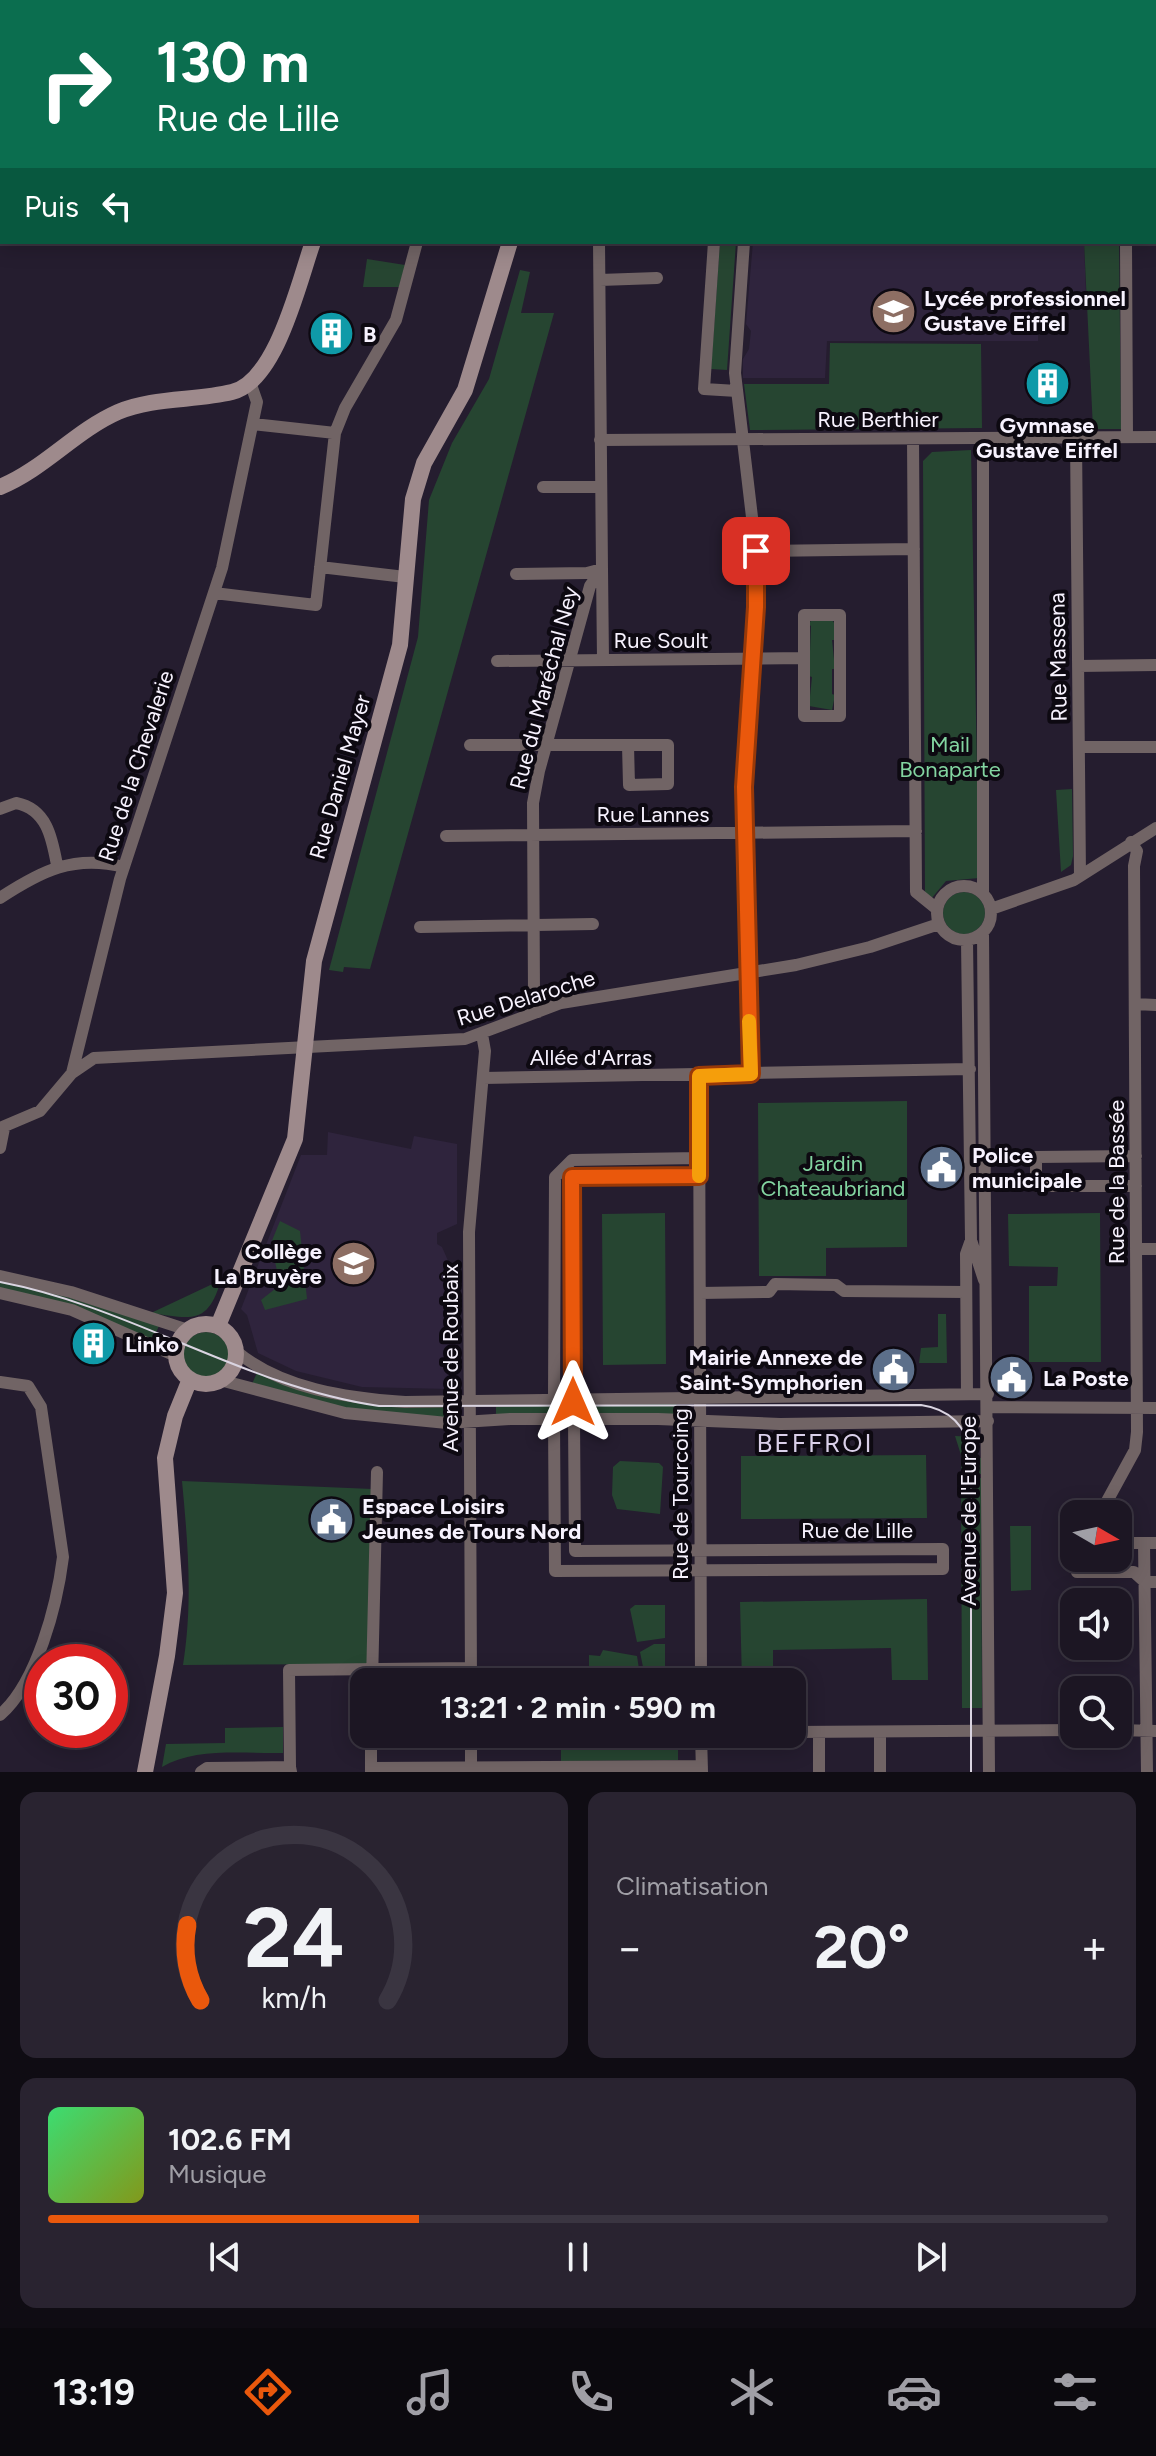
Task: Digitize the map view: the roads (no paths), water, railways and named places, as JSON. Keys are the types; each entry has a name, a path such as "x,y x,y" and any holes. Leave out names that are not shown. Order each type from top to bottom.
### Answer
{"main road":[{"path":"0,487 31,473 115,414 142,406 233,392 250,382 276,348 312,244"},
{"name":"Rue Daniel Mayer","path":"218,1326 290,1154 299,1113 314,961 400,645 413,499 424,463 465,390 509,244"},
{"path":"202,1324 218,1326 230,1336 236,1351 231,1369 220,1380 210,1383 190,1379 181,1369 176,1356 179,1342 188,1330 202,1324"},
{"path":"145,1772 167,1656 175,1593 165,1458 175,1416 190,1379"}],"street":[{"path":"214,593 316,605 335,433 345,408 396,320 416,244"},
{"name":"Rue du Maréchal Ney","path":"599,244 603,660"},
{"path":"714,244 704,389 737,391"},
{"path":"744,244 735,373 756,551 744,765 751,1074"},
{"path":"1126,244 1127,437"},
{"path":"600,280 657,278"},
{"name":"Rue de la Chevalerie","path":"2,1128 40,1111 72,1073 102,943 124,867 214,593 257,402 250,382"},
{"path":"253,424 335,433"},
{"name":"Rue Berthier","path":"600,440 1156,437"},
{"path":"983,438 983,893 991,909 983,933 967,941 950,937 939,924 937,909 951,889 968,886 983,893"},
{"name":"Rue Massena","path":"1076,438 1080,876"},
{"path":"913,439 916,892 937,909"},
{"path":"543,487 600,487"},
{"path":"756,551 914,549"},
{"path":"320,567 405,577"},
{"path":"516,574 587,573 602,569"},
{"name":"Rue du Maréchal Ney","path":"538,1012 534,995 533,803 590,586 602,569"},
{"path":"804,615 840,615 840,716 804,716 804,658 804,615"},
{"name":"Rue Soult","path":"497,661 804,658"},
{"path":"1078,666 1156,665"},
{"path":"470,745 547,743 668,745 668,784 629,785 628,745"},
{"path":"1079,747 1156,747"},
{"path":"0,809 16,803 37,813 51,835 57,865"},
{"path":"991,909 1080,876 1156,828"},
{"name":"Rue Lannes","path":"446,836 916,831"},
{"name":"Rue de la Bassée","path":"1106,1500 1135,1450 1137,1408 1134,866 1137,851 1131,842"},
{"path":"0,898 38,873 57,865 93,862 124,867"},
{"path":"420,927 593,924"},
{"name":"Rue Delaroche","path":"72,1073 94,1058 449,1041 482,1034 590,996 747,974 870,947 939,924"},
{"name":"Avenue de l'Europe","path":"983,933 995,1731 989,1772"},
{"name":"Avenue de l'Europe","path":"967,941 971,1240 987,1292"},
{"path":"1135,1004 1156,1005"},
{"name":"Avenue de Roubaix","path":"471,1668 469,1232 483,1078 485,1044 482,1034"},
{"path":"699,1076 970,1069"},
{"name":"Allée d'Arras","path":"483,1078 699,1076"},
{"name":"Rue de Tourcoing","path":"699,1076 701,1668"},
{"path":"0,1148 2,1128"},
{"path":"1136,1156 1036,1157 1036,1186 1136,1186"},
{"path":"573,1402 566,1174 572,1160 699,1158"},
{"path":"554,1401 554,1183 566,1174 699,1176"},
{"name":"Avenue de l'Europe","path":"967,1394 966,1254 971,1240"},
{"path":"1136,1249 1156,1249"},
{"path":"0,1276 71,1292 188,1330"},
{"path":"700,1293 769,1292 775,1284 836,1285 844,1291 966,1292"},
{"path":"0,1293 72,1310 176,1356"},
{"path":"236,1351 273,1374 336,1394 405,1402 967,1394 988,1407"},
{"path":"220,1380 359,1415 470,1424 574,1419 780,1424 988,1407 1156,1408"},
{"path":"0,1382 28,1386 41,1407 63,1557 60,1582 29,1677 16,1701 0,1715"},
{"path":"554,1420 555,1571 575,1571 574,1419"},
{"path":"373,1668 377,1472"},
{"path":"1147,1772 1151,1731 1150,1543"},
{"name":"Rue de Lille","path":"575,1551 943,1549 943,1569 575,1571"},
{"path":"1132,1572 1150,1582"},
{"path":"201,1772 207,1768 291,1770 289,1670 350,1674"},
{"path":"806,1732 1060,1730"},
{"path":"819,1732 819,1772"},
{"path":"880,1732 880,1772"},
{"path":"371,1748 371,1770 702,1769 701,1748"},
{"path":"471,1748 471,1768"}],"tram line":[{"path":"0,1282 96,1309 282,1382 379,1406 921,1405 940,1410 960,1427 971,1454 971,1772"}],"place":[{"name":"Lycée professionnel Gustave Eiffel","path":"893,311"},
{"name":"B","path":"332,334"},
{"name":"Gymnase Gustave Eiffel","path":"1047,384"},
{"name":"Police municipale","path":"941,1168"},
{"name":"Collège La Bruyère","path":"353,1264"},
{"name":"Linko","path":"94,1344"},
{"name":"Mairie Annexe de Saint-Symphorien","path":"894,1370"},
{"name":"La Poste","path":"1012,1378"},
{"name":"Espace Loisirs Jeunes de Tours Nord","path":"331,1519"}],"district":[{"name":"BEFFROI","path":"815,1443"}],"park label":[{"name":"Mail Bonaparte","path":"950,756"},
{"name":"Jardin Chateaubriand","path":"833,1176"}]}
